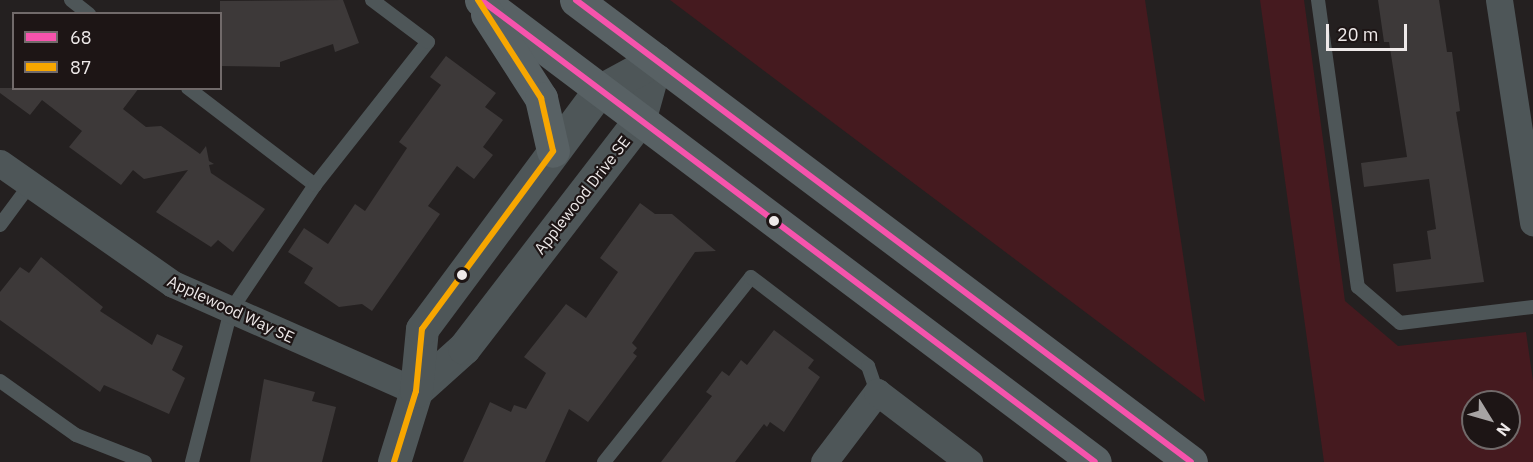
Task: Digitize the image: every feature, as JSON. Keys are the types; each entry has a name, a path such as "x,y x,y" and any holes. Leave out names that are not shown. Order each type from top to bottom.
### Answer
{"main road":[{"path":"480,0 1095,462"},
{"path":"480,0 541,99 553,151"},
{"path":"576,0 1191,462"}],"street":[{"path":"1499,0 1525,121 1533,222"},
{"path":"394,462 416,391 422,329 599,91 656,60"},
{"name":"Applewood Drive SE","path":"416,391 464,348 639,121 656,60"},
{"name":"Applewood Way SE","path":"0,163 29,186 173,284 416,391"},
{"path":"824,462 877,392 969,462"}],"lane":[{"path":"71,0 86,12"},
{"path":"192,462 231,310 315,185 428,42 372,0"},
{"path":"1318,0 1358,287 1400,322 1533,307"},
{"path":"191,90 315,185"},
{"path":"0,225 29,186"},
{"path":"604,462 751,277 868,366 877,392"},
{"path":"0,381 76,435 145,462"}],"shaded area":[{"path":"670,0 1145,0 1205,402"},
{"path":"1260,0 1304,0 1345,301 1398,346 1526,332 1533,381 1533,462 1324,462"}],"building":[{"path":"343,0 359,43 335,52 333,44 280,62 280,67 222,66 220,1"},
{"path":"1378,0 1439,0 1447,52 1452,52 1460,111 1456,112 1484,282 1396,292 1393,264 1431,259 1427,231 1436,229 1429,179 1364,187 1361,163 1407,157 1389,42 1384,42"},
{"path":"446,56 496,93 485,107 503,120 483,147 493,155 474,179 457,166 428,206 440,214 372,311 362,304 339,307 304,283 313,268 288,252 304,228 328,244 355,204 365,211 407,148 399,142 441,85 430,77"},
{"path":"0,88 12,88 12,90 137,90 123,109 146,127 161,126 200,154 206,146 209,161 214,164 209,165 211,173 265,209 233,252 218,240 211,247 156,212 188,170 144,179 133,170 121,185 69,147 82,131 42,100 30,115 0,93"},
{"path":"640,203 655,214 672,214 716,251 695,252 632,343 637,348 633,353 637,356 588,422 569,409 545,462 463,462 490,402 511,412 514,405 526,409 546,373 524,357 566,304 586,318 618,272 600,258"},
{"path":"41,257 103,307 100,311 152,345 157,334 183,346 172,370 185,378 169,414 104,385 100,392 0,320 0,292 20,267 29,273"},
{"path":"774,330 814,360 808,368 820,377 784,432 770,422 767,427 764,424 735,462 661,462 712,396 706,392 722,371 729,376 741,360 747,365"},
{"path":"264,379 315,392 312,401 336,407 322,462 250,462"}],"transit line":[{"name":"87","path":"478,0 541,98 553,151"},
{"name":"68","path":"481,0 1095,462"},
{"name":"68","path":"576,0 1191,462"},
{"name":"87","path":"394,462 416,391 422,329 553,151"}]}
